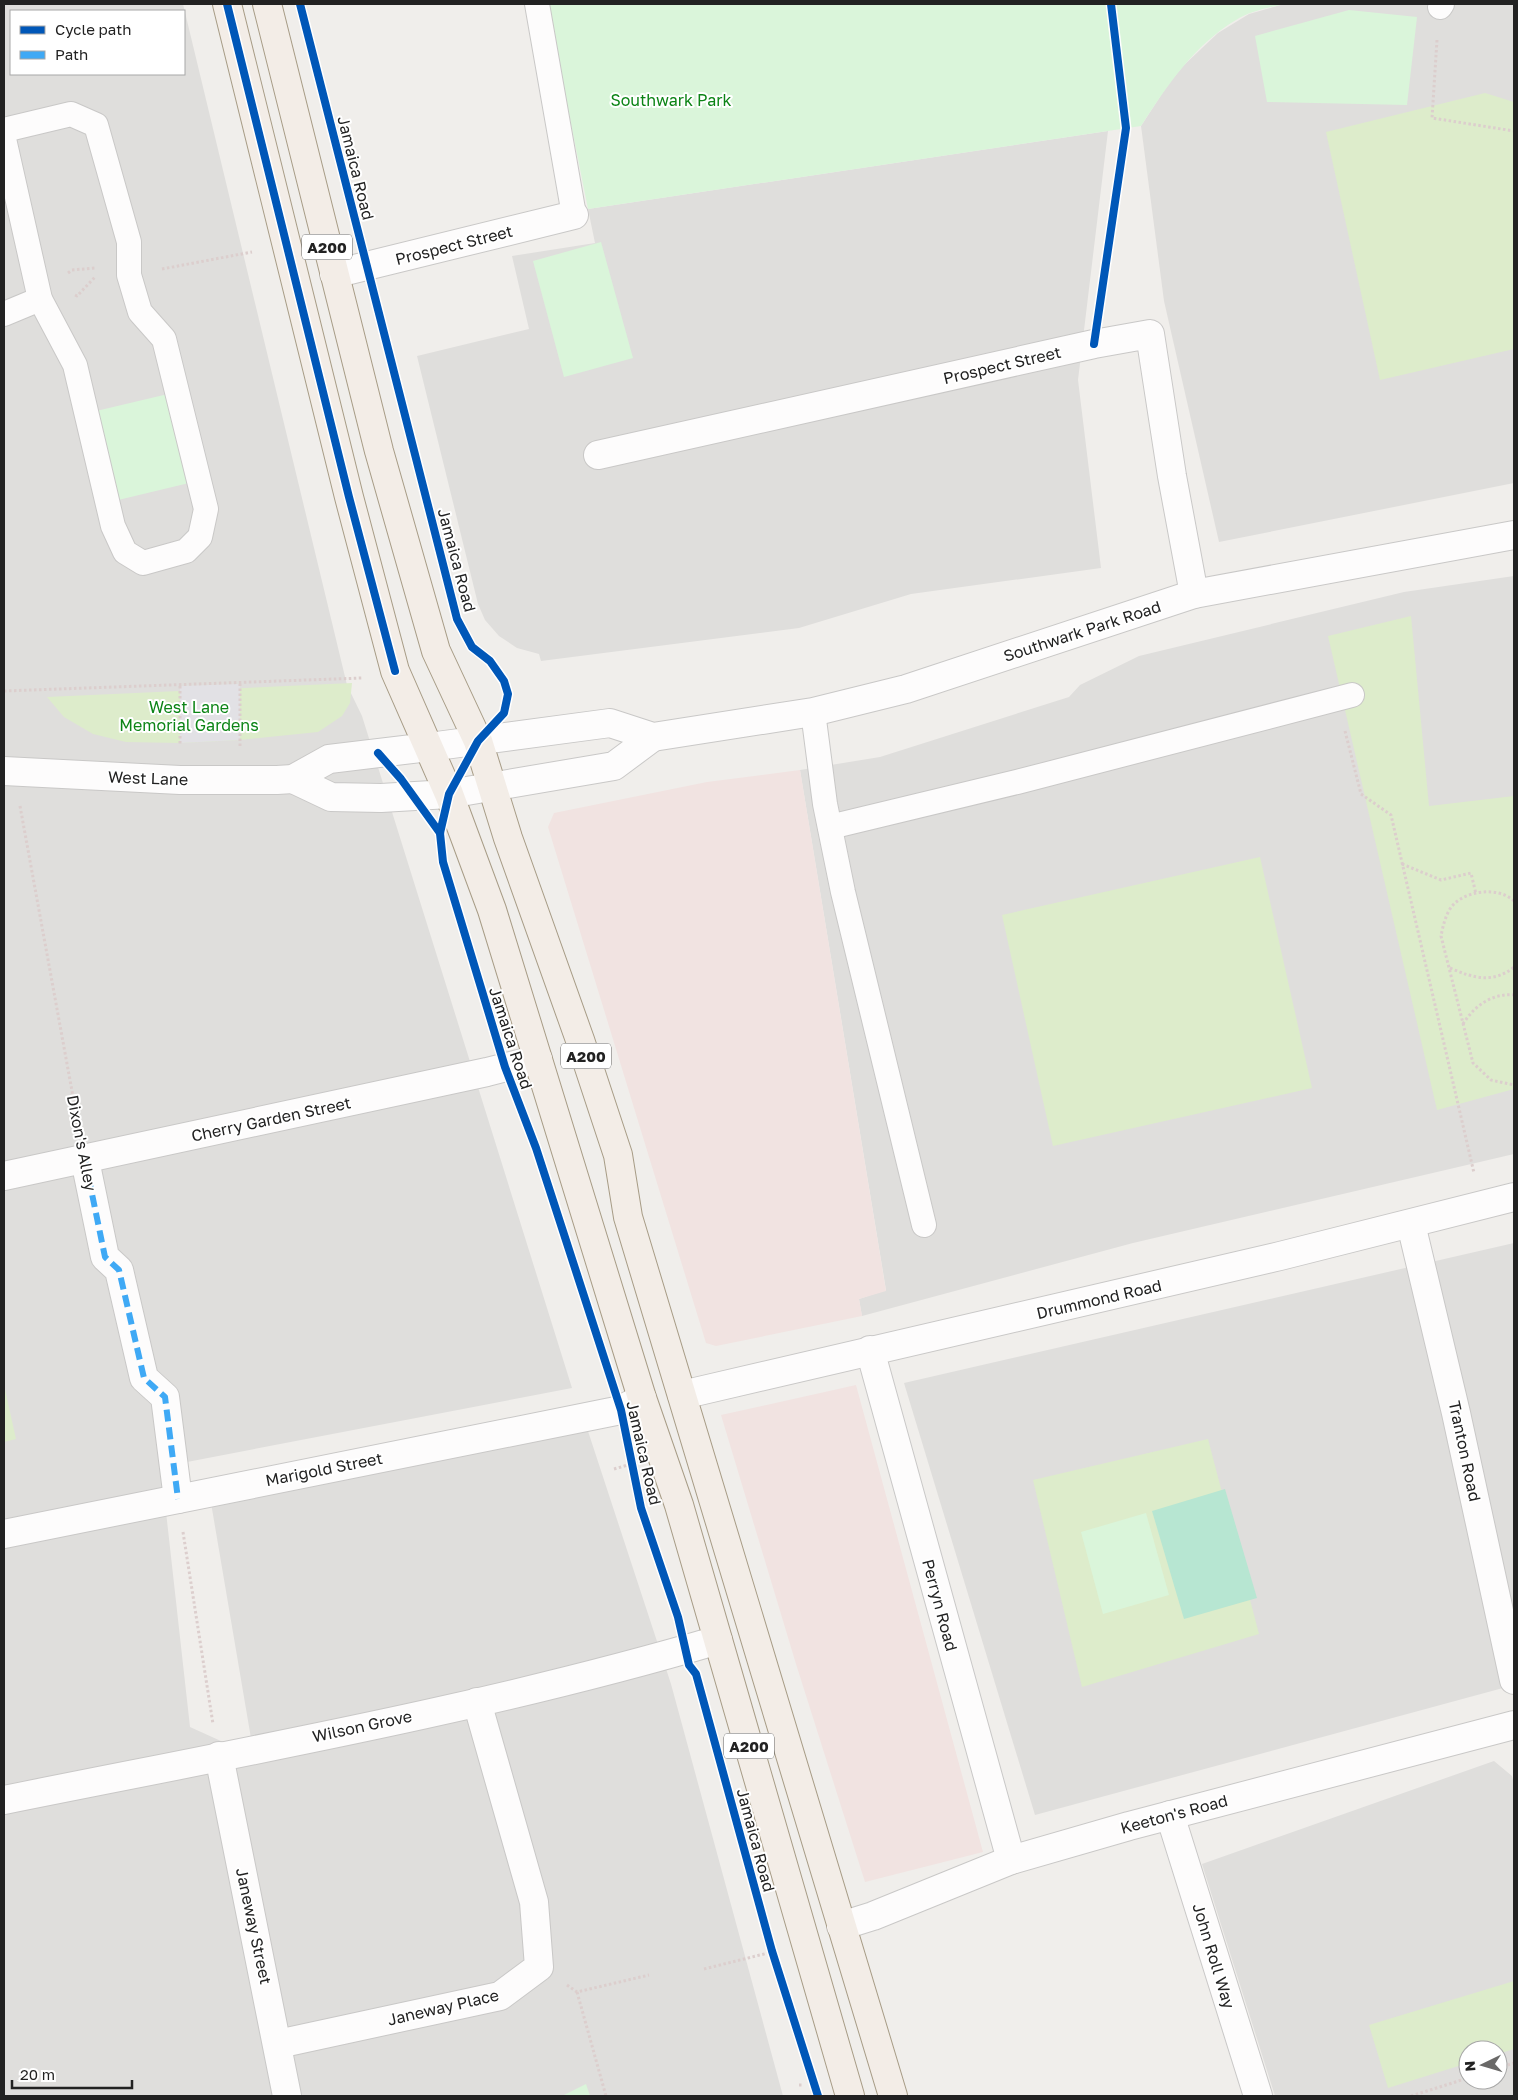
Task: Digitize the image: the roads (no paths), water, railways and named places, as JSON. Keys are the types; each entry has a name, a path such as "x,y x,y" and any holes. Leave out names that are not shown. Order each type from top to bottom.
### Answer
{"main road":[{"name":"Jamaica Road","path":"227,4 349,497 395,671 449,794 489,903 538,1059 631,1404 679,1505 850,2096"},
{"name":"A200","path":"267,4 379,451 436,652 478,741 491,786 618,1154 628,1217 893,2096"}],"street":[{"name":"Prospect Street","path":"334,274 574,215"},
{"name":"Prospect Street","path":"598,455 1094,344 1150,334 1172,476 1194,594"},
{"name":"Southwark Park Road","path":"449,794 614,766 653,737 813,712 906,689 1194,594 1514,535"},
{"name":"Southwark Park Road","path":"428,747 610,722 653,737"},
{"name":"West Lane","path":"293,779 329,759 428,747"},
{"name":"West Lane","path":"4,771 180,780 293,779 331,797 381,798 449,794"},
{"name":"Cherry Garden Street","path":"4,1176 487,1072 538,1059"},
{"name":"Dixon's Alley","path":"85,1160 105,1256 119,1270 144,1378 166,1397 178,1499"},
{"name":"Drummond Road","path":"682,1395 870,1350 969,1330 1410,1224 1514,1197"},
{"name":"Tranton Road","path":"1410,1224 1456,1412 1514,1680"},
{"name":"Perryn Road","path":"870,1350 1011,1860"},
{"name":"Marigold Street","path":"4,1534 584,1417 631,1404"},
{"name":"Wilson Grove","path":"4,1800 477,1702 718,1640"},
{"name":"Janeway Place","path":"278,2044 500,1996 539,1967 534,1902 477,1702"},
{"name":"Keeton's Road","path":"841,1926 873,1916 1011,1860 1170,1815 1514,1726"},
{"name":"Janeway Street","path":"219,1756 288,2096"},
{"name":"John Roll Way","path":"1170,1815 1258,2096"}],"lane":[{"path":"537,4 574,215"},
{"path":"4,130 71,114 96,125 129,242 129,275 140,312 164,339 206,509 200,537 186,551 143,563 125,552 113,526 74,365 40,299 4,139"},
{"path":"4,314 40,299"},
{"path":"830,827 1016,782 1344,697"},
{"path":"813,712 830,827 842,892 924,1225"}],"park label":[{"name":"Southwark Park","path":"671,100"},
{"name":"West Lane Memorial Gardens","path":"189,716"}]}
